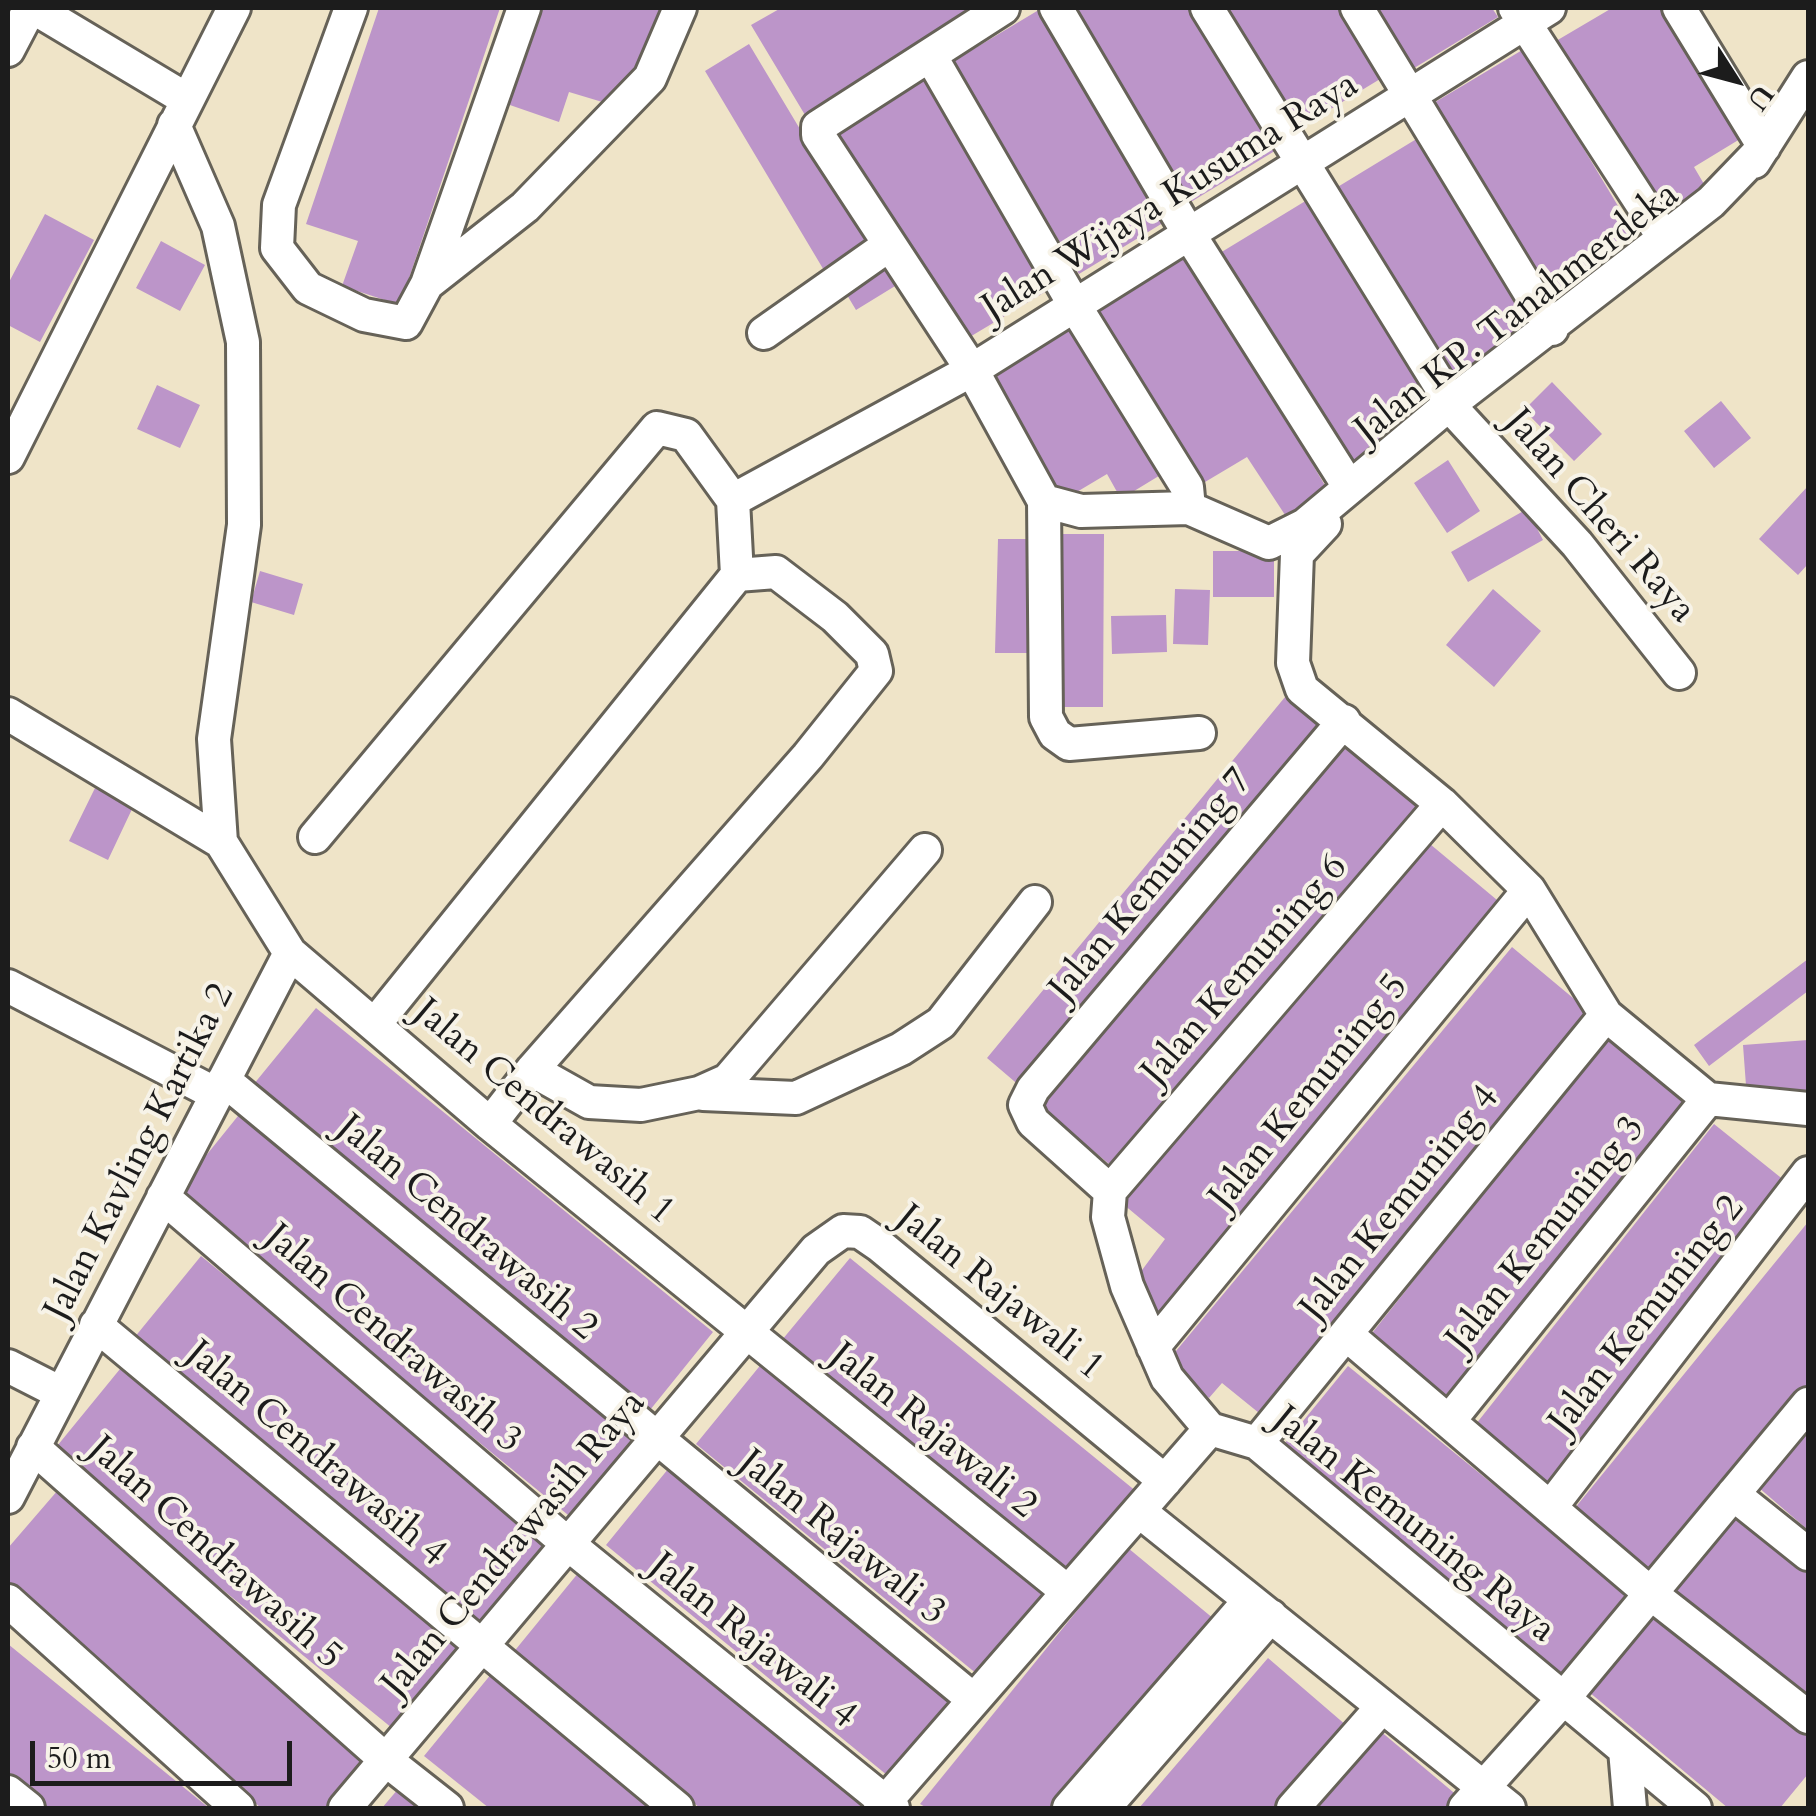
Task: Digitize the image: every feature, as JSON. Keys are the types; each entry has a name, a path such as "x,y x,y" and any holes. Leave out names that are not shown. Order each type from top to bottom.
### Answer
{"street":[{"path":"8,50 32,8 180,112 218,226 242,342 244,524 214,739 222,842"},
{"path":"8,457 234,8"},
{"path":"351,8 279,206 277,248 308,288 388,323 406,323 427,284 524,8"},
{"path":"427,284 525,207 650,78 680,8"},
{"path":"1003,8 818,127 818,135 972,370 1044,501 1046,717 1056,734 1070,744 1198,733"},
{"path":"1056,8 1189,234 1348,485"},
{"name":"Jalan Cheri Raya","path":"1207,8 1454,409 1577,544 1679,673"},
{"path":"1357,8 1552,329"},
{"path":"1680,8 1764,147 1711,202 1454,409 1348,485 1290,535 1283,548 1294,611 1292,663 1302,689 1442,804 1529,890 1606,1016 1708,1099 1808,1109"},
{"path":"1530,13 1664,238"},
{"name":"Jalan Wijaya Kusuma Raya","path":"734,500 972,370 1408,96 1530,13"},
{"path":"930,55 1074,306 1187,487 1189,508"},
{"name":"Jalan KP. Tanahmerdeka","path":"1283,548 1454,409 1560,343 1672,251 1722,205 1808,78"},
{"path":"764,333 889,245"},
{"path":"314,838 657,428 686,436 734,500 737,575 375,1024"},
{"path":"1044,501 1080,512 1189,508 1283,548"},
{"path":"490,1124 532,1070 808,756 876,671 872,654 835,617 776,572 737,575"},
{"path":"8,714 222,842"},
{"name":"Jalan Kemuning 7","path":"1110,1191 1032,1122 1025,1105 1033,1090 1344,722"},
{"name":"Jalan Kemuning 6","path":"1110,1191 1442,804"},
{"name":"Jalan Cendrawasih 1","path":"222,842 290,953 746,1334"},
{"path":"698,1094 728,1080 925,850"},
{"name":"Jalan Kemuning 5","path":"1153,1348 1529,890"},
{"path":"532,1070 589,1102 640,1105 698,1094 796,1098 900,1050 941,1023 1035,902"},
{"name":"Jalan Kavling Kartika 2","path":"8,1498 290,953"},
{"name":"Jalan Cendrawasih 2","path":"8,986 220,1087 657,1440"},
{"name":"Jalan Kemuning 4","path":"1257,1444 1606,1016"},
{"name":"Jalan Kemuning 3","path":"1449,1421 1708,1099"},
{"name":"Jalan Kemuning 2","path":"1550,1508 1808,1172"},
{"name":"Jalan Kemuning Raya","path":"1110,1191 1108,1217 1126,1286 1167,1378 1210,1428 1257,1444 1563,1699 1808,1404"},
{"name":"Jalan Cendrawasih 3","path":"163,1197 568,1544"},
{"name":"Jalan Rajawali 1","path":"746,1334 816,1250 843,1231 860,1232 1165,1481"},
{"name":"Jalan Cendrawasih 4","path":"96,1325 677,1808"},
{"name":"Jalan Cendrawasih Raya","path":"346,1808 746,1334"},
{"name":"Jalan Rajawali 2","path":"746,1334 1068,1592"},
{"path":"1346,1334 1650,1594 1808,1717"},
{"path":"8,1366 62,1393"},
{"path":"886,1806 1210,1428"},
{"name":"Jalan Rajawali 3","path":"657,1440 974,1700"},
{"name":"Jalan Cendrawasih 5","path":"34,1448 386,1760 447,1808"},
{"path":"1734,1494 1808,1554"},
{"path":"1139,1511 1382,1708 1475,1797 1509,1808"},
{"name":"Jalan Rajawali 4","path":"568,1544 886,1806"},
{"path":"8,1602 238,1808"},
{"path":"1069,1808 1260,1608"},
{"path":"1104,1808 1260,1608"},
{"path":"1475,1797 1563,1699 1696,1808"},
{"path":"1294,1808 1382,1708"},
{"path":"1625,1750 1630,1808"},
{"path":"8,1792 28,1808"}],"building":[{"path":"379,8 500,8 400,305 342,286 358,241 306,224"},
{"path":"540,8 660,8 634,87 609,104 569,92 559,122 507,104"},
{"path":"781,8 984,8 805,115 751,25"},
{"path":"1042,8 1171,218 1079,274 952,62"},
{"path":"1068,8 1193,8 1278,149 1186,205"},
{"path":"1218,8 1344,8 1385,76 1293,132"},
{"path":"1367,8 1492,8 1498,17 1406,73"},
{"path":"1612,8 1661,8 1740,139 1694,167 1711,196 1665,224 1556,41"},
{"path":"749,44 870,246 825,272 705,71"},
{"path":"1524,49 1633,231 1587,259 1603,284 1558,313 1432,104"},
{"path":"928,74 1055,286 963,341 836,129"},
{"path":"1423,135 1544,333 1454,394 1331,191"},
{"path":"1312,197 1439,409 1346,465 1220,253"},
{"path":"45,214 94,240 40,342 8,325 8,284"},
{"path":"161,241 205,265 180,311 136,288"},
{"path":"1184,246 1330,494 1289,521 1247,457 1200,485 1091,302"},
{"path":"889,264 900,283 856,310 844,290"},
{"path":"1076,317 1167,471 1121,499 1107,474 1060,502 983,373"},
{"path":"1552,382 1602,434 1574,461 1524,410"},
{"path":"157,385 200,405 180,448 137,429"},
{"path":"1721,401 1751,438 1714,468 1684,431"},
{"path":"1448,460 1480,511 1447,533 1414,483"},
{"path":"1808,486 1808,564 1798,575 1759,539"},
{"path":"1527,509 1543,540 1468,582 1451,552"},
{"path":"1056,534 1104,534 1103,707 1054,707"},
{"path":"998,539 1039,539 1036,653 995,653"},
{"path":"1213,551 1274,551 1274,597 1213,597"},
{"path":"260,571 303,584 294,615 251,602"},
{"path":"1175,589 1210,590 1208,645 1173,644"},
{"path":"1493,589 1541,631 1494,687 1446,645"},
{"path":"1166,615 1167,652 1112,654 1111,616"},
{"path":"1290,691 1331,726 1028,1093 987,1058"},
{"path":"1341,743 1421,808 1120,1173 1040,1107"},
{"path":"95,788 133,807 108,860 69,841"},
{"path":"1424,839 1503,905 1158,1322 1131,1285 1165,1239 1123,1204"},
{"path":"1512,947 1591,1013 1259,1413 1222,1383 1209,1398 1166,1363"},
{"path":"1808,959 1808,991 1709,1066 1694,1045"},
{"path":"316,1008 713,1332 646,1415 249,1090"},
{"path":"1607,1037 1688,1101 1445,1407 1365,1342"},
{"path":"1808,1040 1808,1094 1747,1099 1743,1045"},
{"path":"242,1111 640,1436 573,1519 175,1194"},
{"path":"1714,1124 1795,1189 1553,1493 1472,1429"},
{"path":"1808,1222 1808,1385 1651,1579 1570,1514"},
{"path":"201,1256 551,1542 484,1624 134,1338"},
{"path":"850,1258 1137,1492 1070,1575 782,1340"},
{"path":"763,1362 1050,1596 983,1679 696,1444"},
{"path":"1348,1366 1635,1600 1568,1682 1281,1448"},
{"path":"120,1369 470,1655 403,1737 53,1451"},
{"path":"1808,1427 1808,1530 1758,1487"},
{"path":"673,1463 960,1698 893,1780 606,1545"},
{"path":"58,1490 367,1760 325,1808 261,1808 8,1587 8,1548"},
{"path":"1737,1508 1808,1568 1808,1706 1669,1589"},
{"path":"1128,1548 1214,1619 1060,1808 927,1808 920,1804"},
{"path":"579,1572 868,1808 700,1808 512,1654"},
{"path":"1651,1605 1808,1737 1808,1774 1780,1808 1728,1808 1583,1687"},
{"path":"8,1644 209,1808 41,1808 8,1781"},
{"path":"1268,1658 1347,1726 1276,1808 1139,1808"},
{"path":"492,1673 657,1808 489,1808 424,1756"},
{"path":"1379,1730 1459,1797 1450,1808 1314,1808"},
{"path":"404,1782 436,1808 382,1808"}]}
